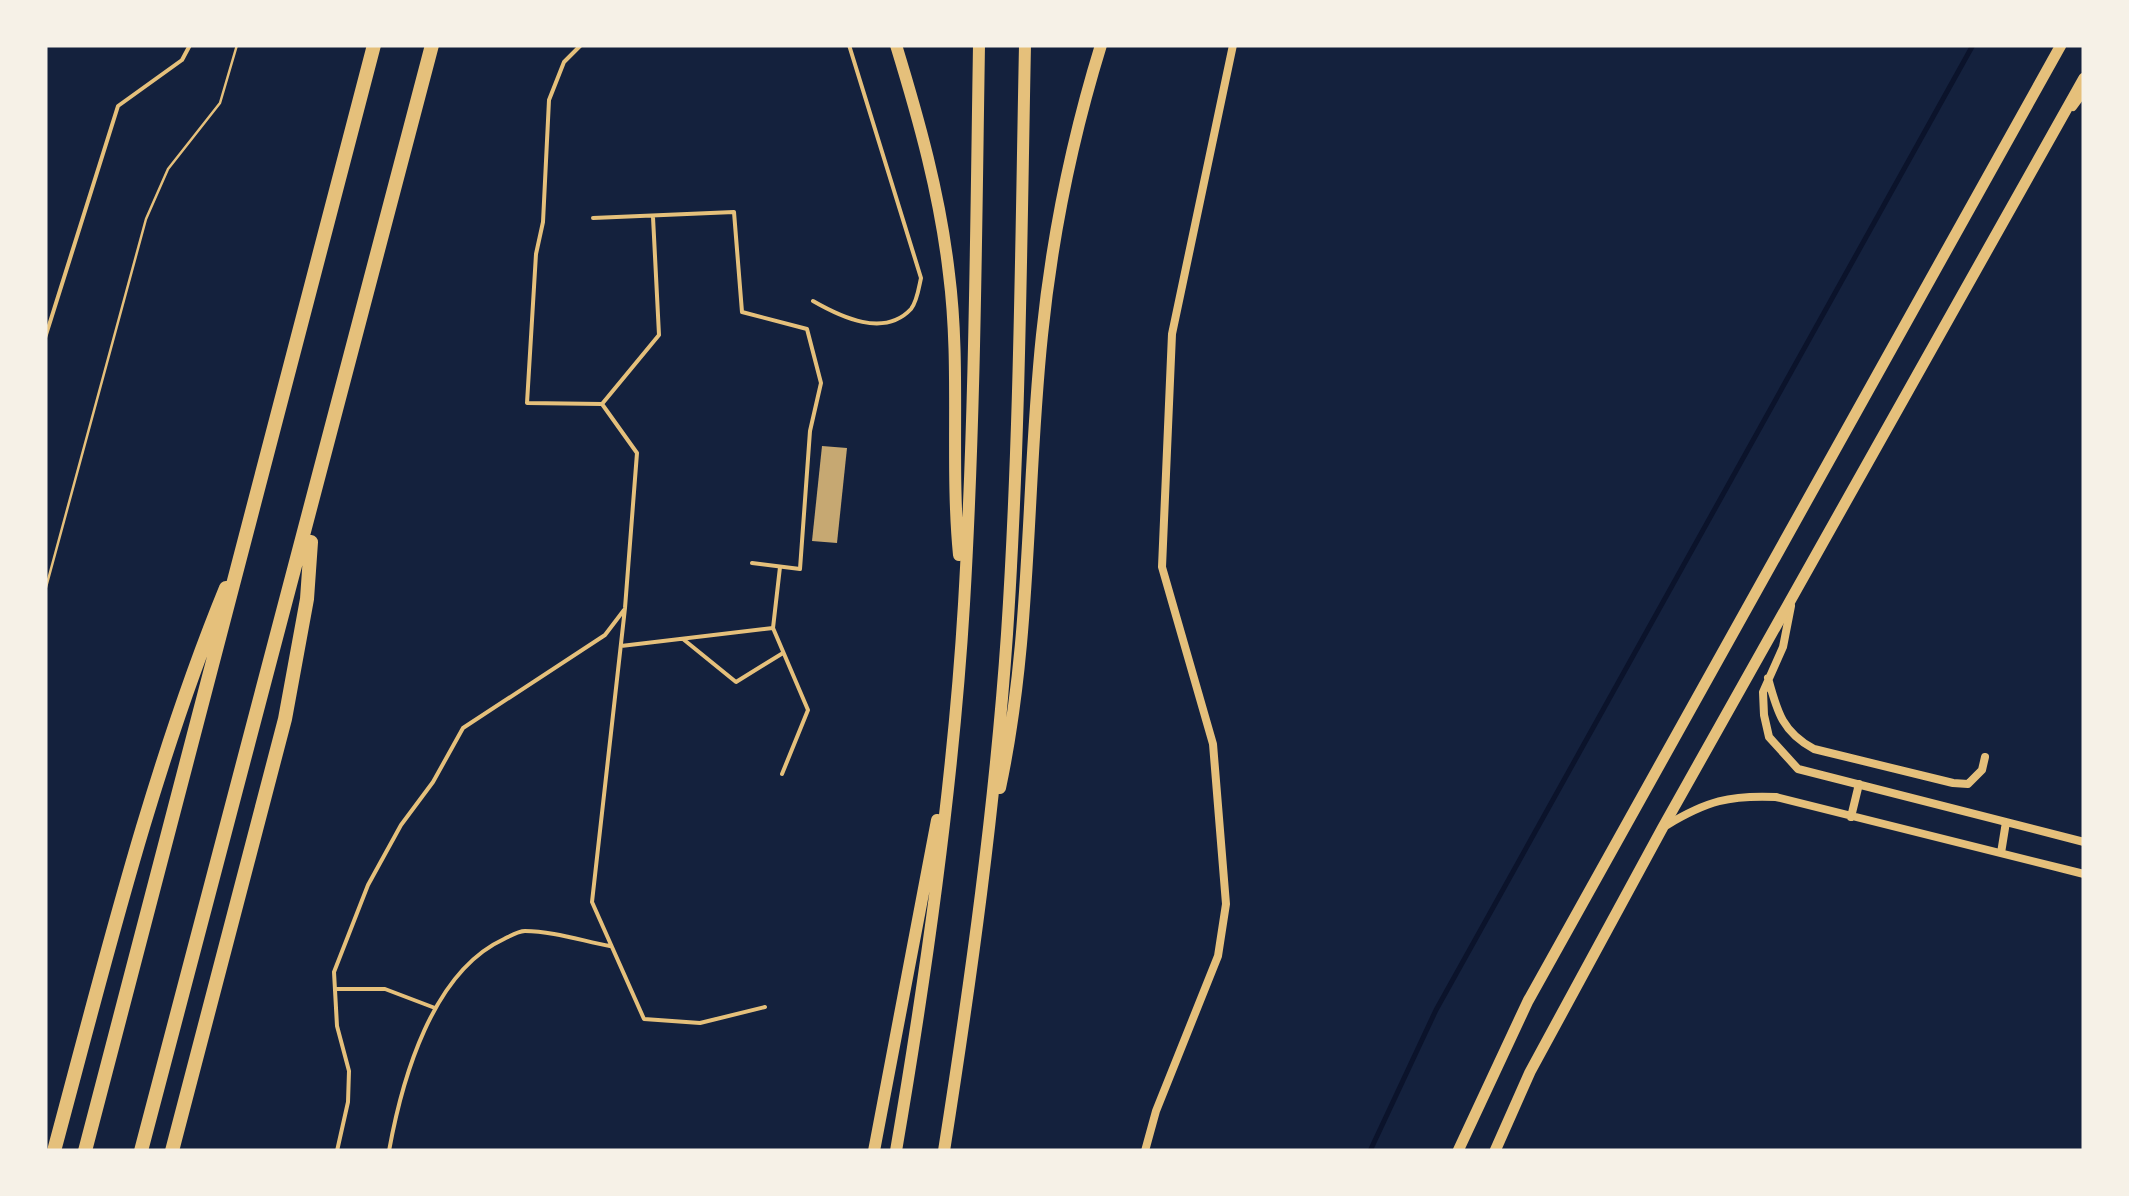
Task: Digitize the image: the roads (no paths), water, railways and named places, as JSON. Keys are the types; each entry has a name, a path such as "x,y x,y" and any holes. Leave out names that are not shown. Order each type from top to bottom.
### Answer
{"highway":[{"path":"85,1151 374,45"},
{"path":"142,1151 432,45"},
{"path":"896,45 937,192 950,276 955,384 953,492 964,605"},
{"path":"896,1151 932,922 964,605 979,45"},
{"path":"944,1151 987,849 1012,548 1026,45"},
{"path":"987,849 1008,752 1024,624 1048,287 1070,165 1100,45"},
{"path":"172,1151 285,719 307,599 313,506"},
{"path":"54,1151 146,821 208,631 247,536"},
{"path":"875,1144 953,739"}],"main road":[{"path":"1458,1151 1503,1049 1546,968 2061,45"},
{"path":"1496,1151 1530,1072 1663,827 2084,78"}],"street":[{"path":"1145,1151 1156,1112 1218,956 1226,904 1213,744 1162,567 1172,334 1233,45"},
{"path":"2055,130 2084,92"},
{"path":"1792,599 1783,647 1763,692 1769,737 1798,769 2084,842"},
{"path":"1768,678 1783,726 1796,739 1814,748 1968,784 1982,770 1985,757"},
{"path":"1852,817 1859,784"},
{"path":"1663,827 1713,800 1776,797 2084,874"},
{"path":"2001,853 2006,822"}],"lane":[{"path":"45,338 118,106 182,60 190,45"},
{"path":"581,45 564,62 549,100 527,403 602,404"},
{"path":"813,301 837,315 872,324 894,320 912,307 921,278 849,45"},
{"path":"592,218 734,212 742,312 807,329 821,383 810,431 800,569 752,563"},
{"path":"602,404 659,335 653,217"},
{"path":"602,404 637,453 625,608 592,902 644,1019 700,1023 765,1007"},
{"path":"780,566 773,628 808,710 782,774"},
{"path":"337,1151 348,1102 349,1070 338,1026 334,972 368,885 400,825 433,782 463,728 605,635 625,608"},
{"path":"621,646 773,628"},
{"path":"683,639 736,682 783,653"},
{"path":"390,1151 397,1108 435,1008 481,950 522,930 610,946"},
{"path":"335,989 385,989 435,1008"},
{"path":"864,1151 875,1144"}],"waterway":[{"path":"1370,1151 1436,1010 1973,45"}]}
